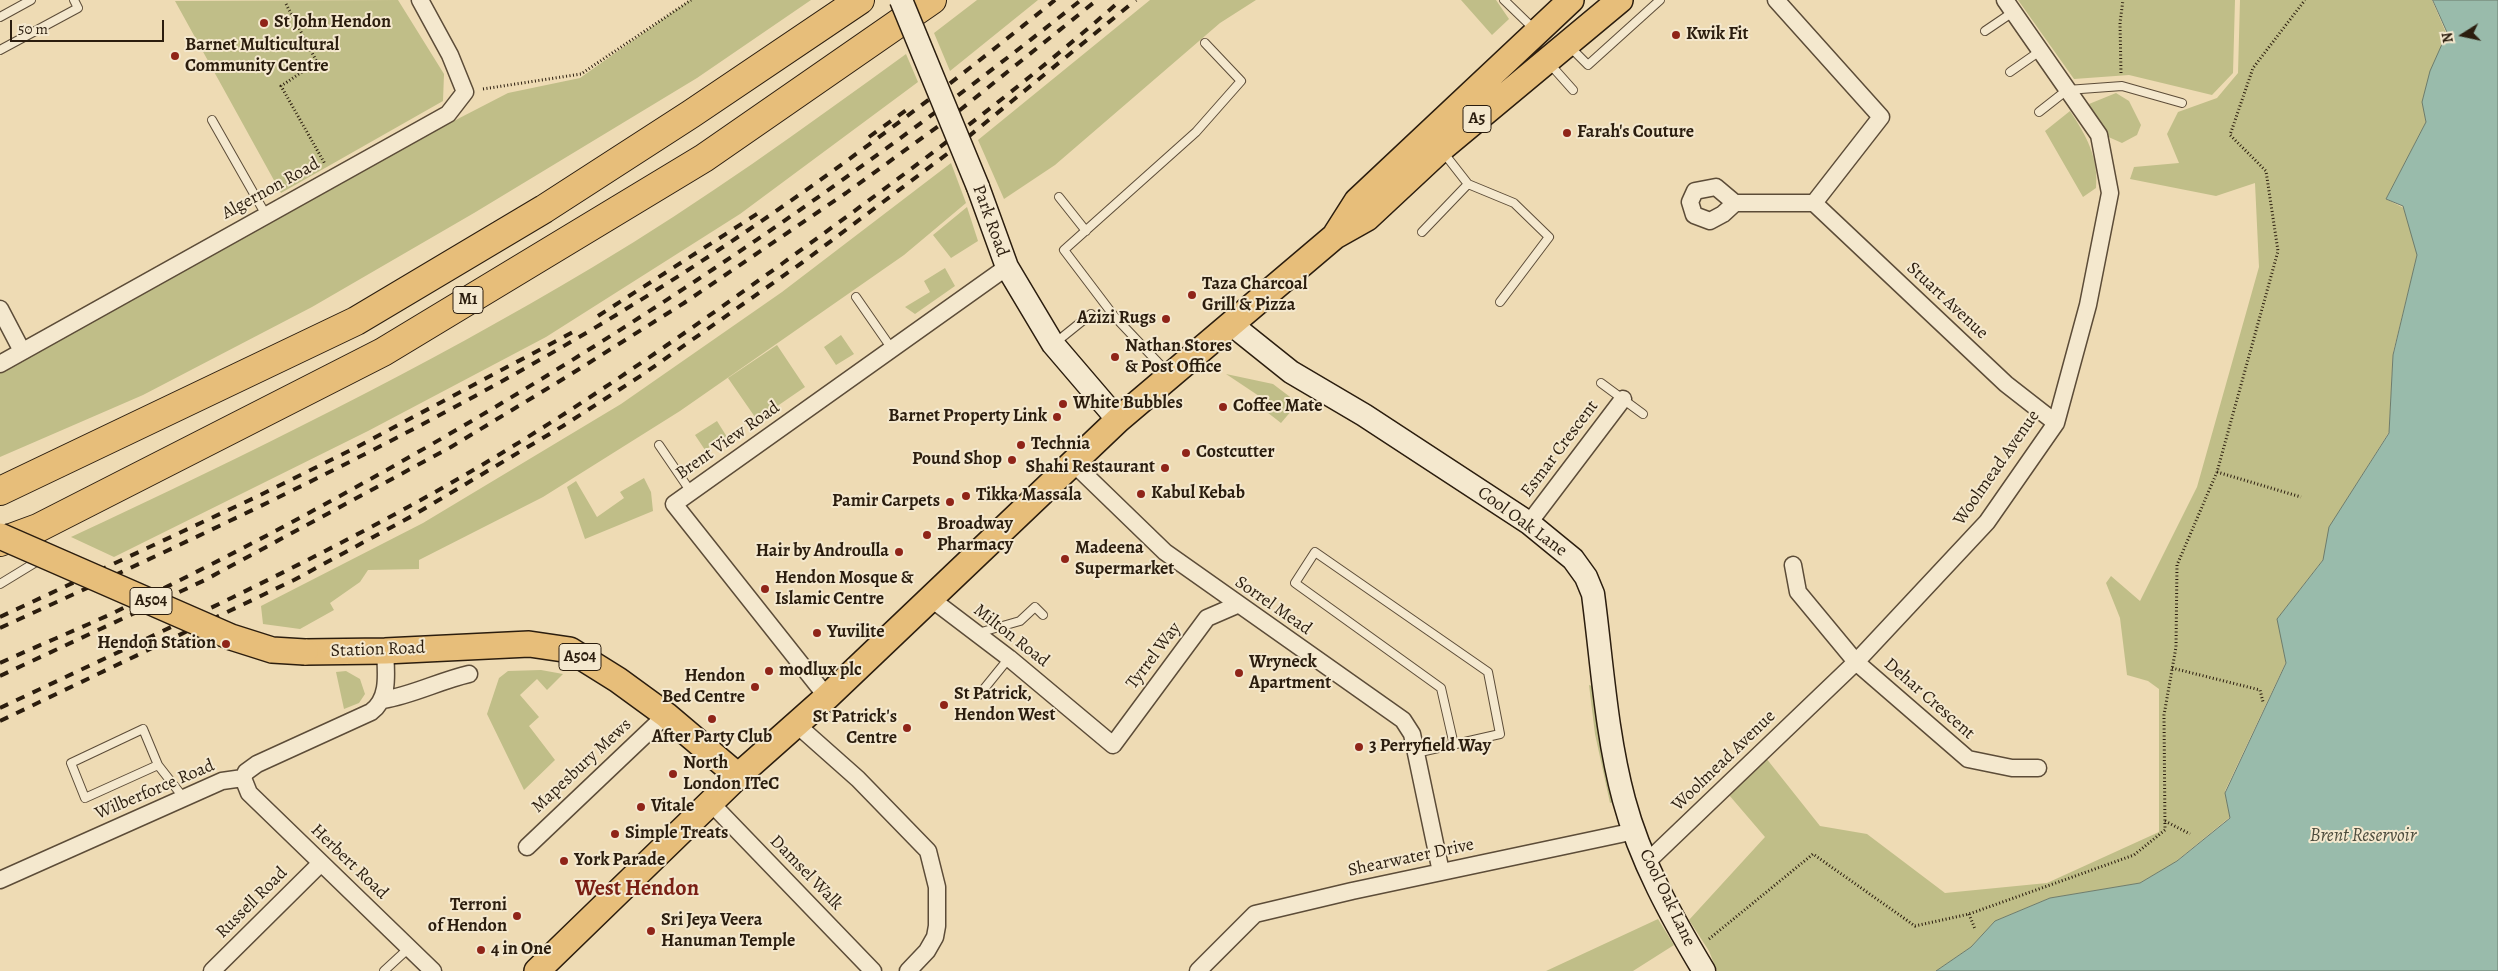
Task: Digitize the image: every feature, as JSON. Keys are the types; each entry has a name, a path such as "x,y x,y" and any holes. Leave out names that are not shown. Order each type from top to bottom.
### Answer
{"highway":[{"name":"M1","path":"0,491 356,321 544,209 691,114 860,0"},
{"name":"M1","path":"0,542 38,528 383,352 704,158 932,0"}],"main road":[{"name":"A5","path":"1335,236 1357,202 1571,0"},
{"name":"A5","path":"537,971 710,802 827,697 1118,420 1335,236 1367,218 1441,149 1620,0"},
{"name":"Station Road","path":"0,536 231,637 272,650 305,652 385,651 529,644 570,650 618,680 666,715 738,776"}],"street":[{"path":"420,0 450,55 465,92"},
{"name":"Park Road","path":"901,0 978,187 1007,267 1053,344 1118,420"},
{"path":"1735,203 1814,203 1881,117 1776,0"},
{"name":"Woolmead Avenue","path":"1647,862 1856,662 1988,522 2056,423 2088,305 2110,193 2099,135 2009,6"},
{"name":"Algernon Road","path":"0,364 448,114 465,92"},
{"name":"Stuart Avenue","path":"1814,203 2006,384 2056,423"},
{"name":"Brent View Road","path":"827,697 674,504 1007,267"},
{"path":"0,309 22,351"},
{"name":"Cool Oak Lane","path":"1231,324 1292,372 1364,415 1529,524 1573,559 1586,576 1593,594 1617,773 1634,831 1660,892 1699,962"},
{"name":"Esmar Crescent","path":"1529,524 1623,399"},
{"name":"Sorrel Mead","path":"1073,463 1165,552 1237,605 1403,720 1412,734 1441,872"},
{"name":"Dehar Crescent","path":"1793,565 1798,592 1856,662 1968,759 2012,768 2038,768"},
{"name":"Milton Road","path":"930,598 1009,658 1114,745"},
{"name":"Tyrrel Way","path":"1114,745 1207,618 1237,605"},
{"path":"385,651 386,681 383,700 404,696 440,681 469,674"},
{"name":"Wilberforce Road","path":"0,880 183,797 222,781 243,778 246,772 257,764 371,712 383,700"},
{"name":"Mapesbury Mews","path":"527,847 666,715"},
{"path":"796,724 858,779 928,851 937,887 937,926 935,937 926,951 908,971"},
{"name":"Herbert Road","path":"243,778 249,793 320,864 410,947 432,971"},
{"name":"Damsel Walk","path":"710,802 873,971"},
{"name":"Shearwater Drive","path":"1198,971 1255,914 1634,831"},
{"name":"Russell Road","path":"212,971 320,864"}],"lane":[{"path":"0,17 31,0"},
{"path":"0,50 78,8 74,0"},
{"path":"1504,0 1536,32"},
{"path":"1567,45 1588,64 1660,0"},
{"path":"1984,31 2009,6"},
{"path":"1170,376 1114,316 1064,250 1196,132 1241,81 1205,43"},
{"path":"2010,72 2040,51"},
{"path":"1547,62 1572,90"},
{"path":"2039,112 2067,90 2122,86 2182,103"},
{"path":"212,120 266,215"},
{"path":"1441,149 1468,184 1514,203 1549,237 1500,302"},
{"path":"1422,232 1468,184"},
{"path":"1059,197 1086,231"},
{"path":"856,297 892,349"},
{"path":"1053,344 1090,314"},
{"path":"1601,383 1643,414"},
{"path":"659,445 691,492"},
{"path":"1416,753 1500,734 1488,672 1315,552 1295,583 1440,688 1454,744"},
{"path":"0,584 45,557"},
{"path":"977,634 1020,621 1035,607 1043,615"},
{"path":"978,695 1009,658"},
{"path":"158,765 85,798 71,763 143,729 158,765 183,797"},
{"path":"384,971 410,947"}],"path":[{"path":"465,92 582,74 691,0"},
{"path":"2122,86 2120,23 2123,0"},
{"path":"1699,962 1813,854 1915,926 1969,914 2134,855 2165,830 2164,716 2176,647 2177,566 2217,472 2278,251 2266,171 2230,135 2253,68 2305,0"},
{"path":"286,4 317,62 281,86 333,178"},
{"path":"2217,472 2301,497"},
{"path":"2172,668 2260,690 2263,702"},
{"path":"2165,821 2190,834"},
{"path":"1969,914 1975,929"}],"shaded area":[{"path":"398,0 444,74 443,101 281,193 175,1"},
{"path":"690,0 811,0 697,78 474,213 312,307 143,395 0,457 0,373 384,157 508,93 580,78"},
{"path":"977,0 1038,0 950,71 934,33"},
{"path":"1150,0 1256,0 1220,23 1055,165 1004,199 978,140"},
{"path":"1461,0 1496,0 1509,19 1492,35"},
{"path":"2018,0 2235,0 2233,73 2212,95 2129,75 2074,79"},
{"path":"2240,0 2432,0 2447,35 2432,69 2423,100 2426,122 2386,199 2404,208 2418,252 2393,353 2389,432 2330,526 2325,557 2278,618 2286,662 2225,791 2230,817 2174,863 2140,883 2050,898 1995,921 1971,947 1936,971 1717,971 1709,951 1689,920 1765,837 1723,788 1762,753 1820,826 1867,834 1945,893 2047,883 2159,832 2159,689 2148,681 2127,675 2120,618 2106,583 2111,576 2140,601 2197,487 2259,267 2255,183 2216,196 2130,179 2134,167 2179,163 2167,134 2178,112 2217,98 2238,73"},
{"path":"906,54 918,82 740,214 546,337 368,431 114,557 71,537 270,442 401,375 593,267 713,191"},
{"path":"2116,93 2129,101 2141,125 2137,135 2122,143 2104,135 2089,104"},
{"path":"2070,111 2086,138 2095,167 2096,188 2083,197 2045,131"},
{"path":"951,163 966,203 904,255 680,411 543,497 419,560 419,569 368,570 360,582 330,603 334,610 300,629 263,624 261,606 423,523 621,404 782,292"},
{"path":"967,207 978,241 951,258 933,235"},
{"path":"945,268 955,286 915,314 905,307 930,292 924,281"},
{"path":"841,335 854,354 836,365 824,347"},
{"path":"777,345 805,387 757,420 728,378"},
{"path":"1226,374 1273,384 1298,403 1281,423 1263,409 1268,402"},
{"path":"717,421 727,437 705,450 695,435"},
{"path":"644,478 651,492 653,511 585,539 567,487 576,481 597,517 624,498 620,492"},
{"path":"541,670 563,674 547,690 537,679 520,695 539,717 529,726 555,760 524,790 487,714 499,678 508,671"},
{"path":"346,671 360,679 365,694 359,703 344,709 336,672"},
{"path":"1589,685 1592,686 1613,802 1610,803 1595,734"},
{"path":"1658,919 1674,945 1633,971 1546,971"}],"water":[{"name":"Brent Reservoir","path":"2433,0 2498,0 2498,971 1936,971 1971,947 1995,921 2050,898 2140,883 2177,861 2230,818 2225,793 2286,663 2277,619 2323,560 2329,527 2389,433 2393,355 2417,255 2403,206 2386,199 2426,122 2422,102 2430,71 2447,33"}],"railway":[{"path":"0,628 167,551 333,470 496,385 576,339 655,291 759,223 860,152 1055,0"},
{"path":"0,663 111,614 247,546 426,448 524,390 715,268 808,204 901,138 1081,0"},
{"path":"0,676 205,580 451,447 568,376 684,303 846,193 955,114 1097,0"},
{"path":"0,708 358,534 457,480 552,422 692,328 870,200 998,102 1121,0"},
{"path":"0,721 294,580 412,516 563,426 642,375 803,262 947,154 1136,0"},
{"path":"869,137 912,106"},
{"path":"598,316 760,212"},
{"path":"0,617 254,498 355,448 573,332"}],"place":[{"name":"St John Hendon","path":"264,23"},
{"name":"Kwik Fit","path":"1676,35"},
{"name":"Barnet Multicultural Community Centre","path":"175,56"},
{"name":"Farah's Couture","path":"1567,133"},
{"name":"Taza Charcoal Grill & Pizza","path":"1192,295"},
{"name":"Azizi Rugs","path":"1166,319"},
{"name":"Nathan Stores & Post Office","path":"1115,357"},
{"name":"White Bubbles","path":"1063,404"},
{"name":"Coffee Mate","path":"1223,407"},
{"name":"Barnet Property Link","path":"1057,417"},
{"name":"Technia","path":"1021,445"},
{"name":"Costcutter","path":"1186,453"},
{"name":"Pound Shop","path":"1012,460"},
{"name":"Shahi Restaurant","path":"1165,468"},
{"name":"Kabul Kebab","path":"1141,494"},
{"name":"Tikka Massala","path":"966,496"},
{"name":"Pamir Carpets","path":"950,502"},
{"name":"Broadway Pharmacy","path":"927,535"},
{"name":"Hair by Androulla","path":"899,552"},
{"name":"Madeena Supermarket","path":"1065,559"},
{"name":"Hendon Mosque & Islamic Centre","path":"765,589"},
{"name":"Yuvilite","path":"817,633"},
{"name":"Hendon Station","path":"226,644"},
{"name":"modlux plc","path":"769,671"},
{"name":"Wryneck Apartment","path":"1239,673"},
{"name":"Hendon Bed Centre","path":"755,687"},
{"name":"St Patrick, Hendon West","path":"944,705"},
{"name":"After Party Club","path":"712,719"},
{"name":"St Patrick's Centre","path":"907,728"},
{"name":"3 Perryfield Way","path":"1359,747"},
{"name":"North London ITeC","path":"673,774"},
{"name":"Vitale","path":"641,807"},
{"name":"Simple Treats","path":"615,834"},
{"name":"York Parade","path":"564,861"},
{"name":"Terroni of Hendon","path":"517,916"},
{"name":"Sri Jeya Veera Hanuman Temple","path":"651,931"},
{"name":"4 in One","path":"481,950"}],"district":[{"name":"West Hendon","path":"637,890"}]}
